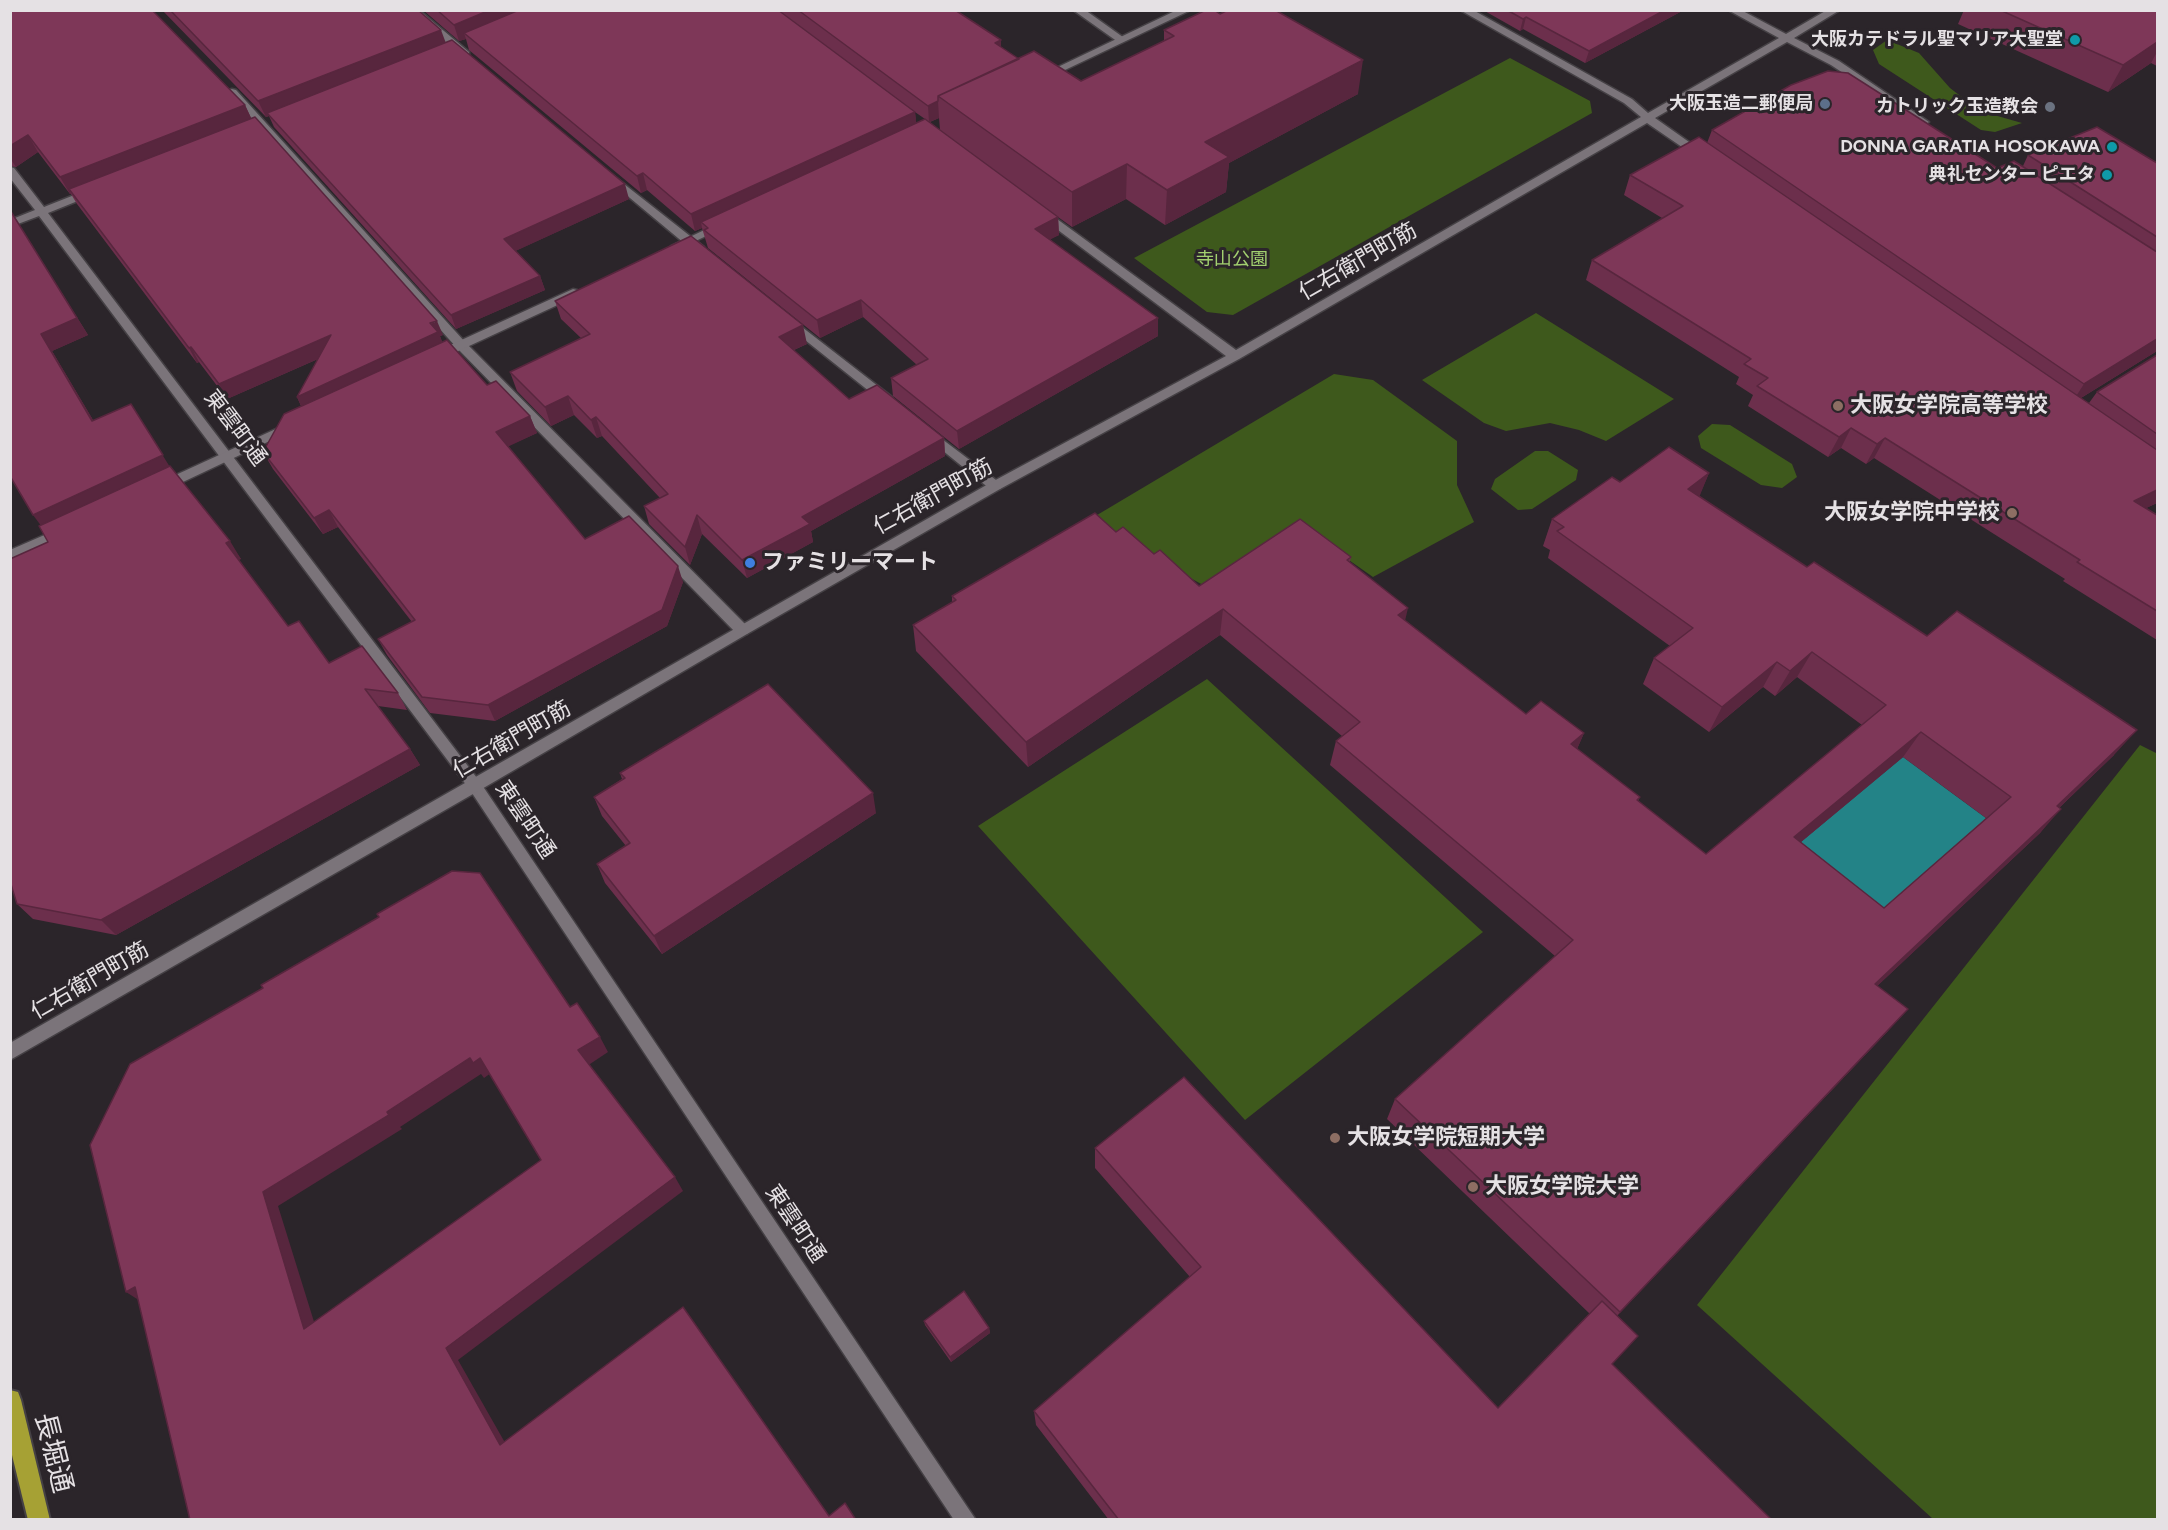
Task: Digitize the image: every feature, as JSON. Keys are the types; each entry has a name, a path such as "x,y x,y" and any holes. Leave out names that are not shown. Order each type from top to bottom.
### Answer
{"highway":[{"name":"長堀通","path":"10,1400 39,1520"}],"street":[{"path":"412,10 475,63"},
{"path":"1078,10 1122,40"},
{"path":"1035,81 1186,10"},
{"path":"1465,10 1628,101 1648,119 1708,160"},
{"path":"1733,10 1835,63 1935,129"},
{"name":"仁右衛門町筋","path":"10,1052 742,630 995,486 1235,356 1835,10"},
{"path":"223,83 263,124 461,345 742,630"},
{"path":"599,166 707,255"},
{"name":"東雲町通","path":"10,170 475,786 966,1520"},
{"path":"10,224 97,190"},
{"path":"1035,207 1235,356"},
{"path":"666,250 730,221"},
{"path":"429,360 580,290"},
{"path":"781,315 902,411"},
{"path":"152,491 302,420"},
{"path":"921,426 995,486"},
{"path":"10,556 76,526"}],"green space":[{"path":"1887,40 1919,53 1950,88 1980,111 2022,123 1995,132 1981,130 1879,64 1873,50"},
{"name":"寺山公園","path":"1510,58 1590,101 1592,113 1233,315 1207,312 1134,258"},
{"path":"1536,313 1674,399 1606,441 1579,430 1550,423 1506,431 1484,423 1422,380"},
{"path":"1334,374 1373,380 1457,441 1457,485 1474,522 1373,577 1306,530 1203,585 1087,521"},
{"path":"1712,424 1730,425 1792,464 1797,477 1782,488 1761,485 1701,448 1698,436"},
{"path":"1535,451 1548,451 1578,470 1576,480 1532,509 1518,510 1491,489 1495,479"},
{"path":"1207,679 1483,932 1245,1120 978,826"},
{"path":"2140,745 2158,754 2157,1519 1933,1519 1697,1305"}],"water":[{"path":"1903,757 1990,821 1866,931 1778,861"}],"building":[{"path":"10,10 152,10 245,105 60,177 28,135 10,146"},
{"path":"170,10 418,10 441,30 258,101"},
{"path":"437,10 490,10 454,25"},
{"path":"519,10 778,10 915,112 691,214 643,173 637,176 464,33"},
{"path":"798,10 955,10 1001,40 995,43 1019,59 938,96 938,101 928,106"},
{"path":"1206,10 1214,10 1220,14 1228,10 1275,10 1363,60 1205,142 1229,157 1167,190 1127,164 1072,192 938,96 1034,51 1081,81 1174,36 1164,30"},
{"path":"1507,10 1665,10 1589,51 1526,17 1523,19"},
{"path":"2000,10 2157,10 2157,42 2123,65"},
{"path":"452,40 625,184 504,239 540,276 451,315 267,113"},
{"path":"1828,71 1848,73 1997,168 2014,161 2157,252 2157,339 2084,384 1712,130 1791,85"},
{"path":"255,117 437,321 430,323 438,332 297,397 331,335 219,384 191,347 189,348 69,189"},
{"path":"925,119 1058,217 1035,229 1158,318 957,431 891,378 928,359 861,300 817,320 704,230 708,228 701,222"},
{"path":"2097,127 2157,163 2157,237 2028,155"},
{"path":"1699,137 2157,450 2157,490 2134,501 2157,515 2157,611 1885,438 1877,444 1851,428 1839,437 1757,386 1768,378 1744,364 1751,359 1592,260 1683,206 1630,175"},
{"path":"10,210 77,318 41,334 92,421 131,404 163,455 33,515 10,476"},
{"path":"691,236 803,325 779,337 849,399 877,385 944,438 802,517 810,524 742,560 697,515 685,547 644,506 668,494 596,417 591,420 568,396 545,407 510,372 590,334 555,301"},
{"path":"447,340 487,385 496,381 530,416 496,432 585,539 629,516 678,566 662,610 488,705 422,697 378,639 415,620 329,510 314,518 263,452 284,414"},
{"path":"2157,355 2157,434 2097,392"},
{"path":"1669,447 1709,473 1688,489 1807,567 1814,562 1927,636 1957,611 2137,730 2057,806 2061,809 1875,984 1908,1009 1620,1312 1395,1099 1573,940 1336,741 1360,722 1223,609 1026,742 913,625 956,600 952,596 1095,513 1116,532 1123,527 1154,554 1160,550 1199,586 1300,519 1351,557 1347,560 1408,608 1398,615 1526,714 1541,701 1584,733 1571,744 1640,797 1637,800 1706,854 1886,705 1812,652 1790,671 1777,662 1722,707 1654,658 1693,628 1557,531 1564,527 1552,519 1612,477 1620,482","holes":["1921,732 2011,797 1884,908 1794,837"]},
{"path":"170,466 230,541 226,543 288,626 299,621 329,663 362,646 398,693 365,689 410,749 101,920 17,904 10,881 10,559 48,542 39,526"},
{"path":"768,684 873,793 654,936 597,864 630,843 594,797 625,778 620,773"},
{"path":"452,871 480,873 570,1007 577,1003 600,1037 578,1050 675,1177 446,1348 500,1445 683,1307 829,1516 845,1503 856,1520 190,1520 135,1287 126,1292 90,1145 130,1064 263,988 261,985 379,917 377,914","holes":["470,1058 473,1063 480,1058 541,1160 304,1329 263,1192 389,1115 387,1112"]},
{"path":"1184,1077 1498,1408 1602,1301 1638,1336 1612,1364 1772,1520 1119,1520 1034,1411 1201,1267 1095,1148"},
{"path":"964,1291 989,1328 950,1357 924,1321"}],"place":[{"name":"大阪カテドラル聖マリア大聖堂","path":"2075,40"},
{"name":"大阪玉造二郵便局","path":"1825,104"},
{"name":"カトリック玉造教会","path":"2050,107"},
{"name":"DONNA GARATIA HOSOKAWA","path":"2112,147"},
{"name":"典礼センター ピエタ","path":"2107,175"},
{"name":"大阪女学院高等学校","path":"1838,406"},
{"name":"大阪女学院中学校","path":"2012,513"},
{"name":"ファミリーマート","path":"750,563"},
{"name":"大阪女学院短期大学","path":"1335,1138"},
{"name":"大阪女学院大学","path":"1473,1187"}]}
